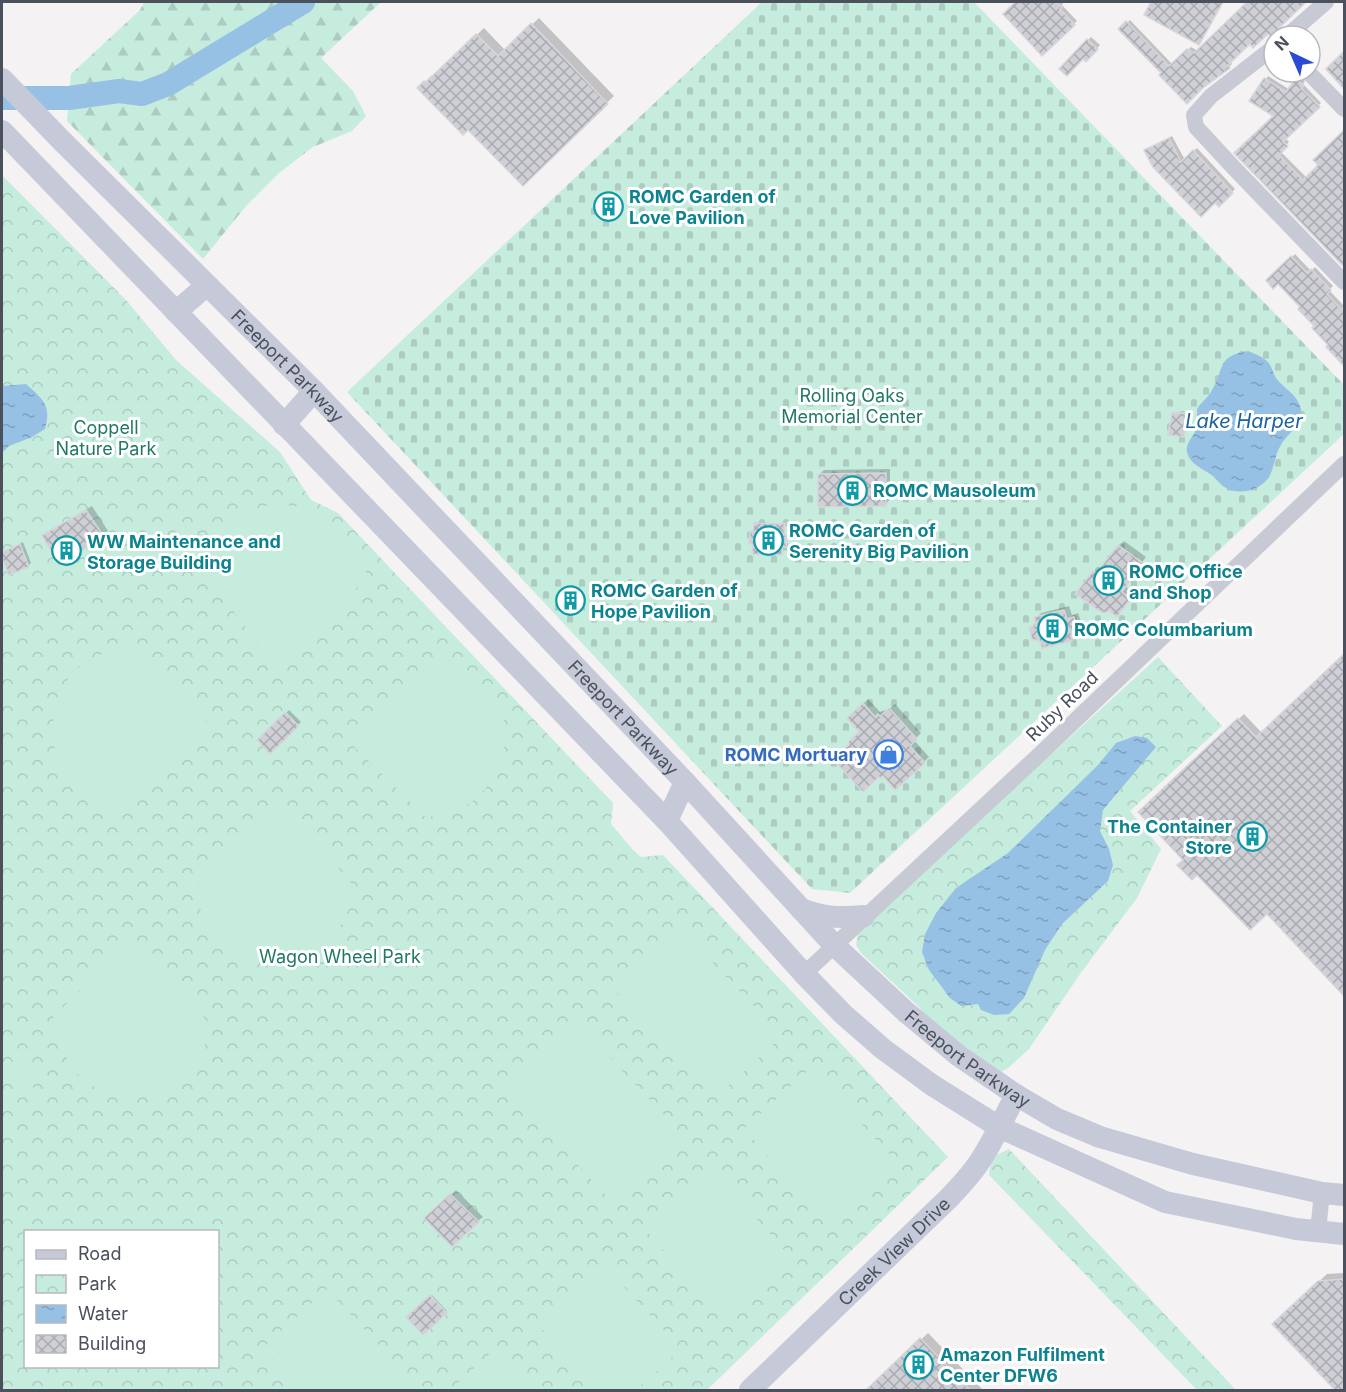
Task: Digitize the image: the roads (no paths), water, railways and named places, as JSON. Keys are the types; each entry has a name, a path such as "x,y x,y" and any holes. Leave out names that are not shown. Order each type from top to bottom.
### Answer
{"main road":[{"name":"Freeport Parkway","path":"2,79 314,391 685,782 834,945 906,1012 959,1056 1016,1095 1057,1119 1100,1137 1193,1164 1333,1194"},
{"name":"Freeport Parkway","path":"2,131 650,803 804,974 843,1014 883,1049 932,1086 999,1128 1165,1202 1296,1229 1344,1234"},
{"path":"176,312 207,285"},
{"path":"284,425 314,391"},
{"path":"650,803 685,782"},
{"path":"667,821 685,782"},
{"path":"800,909 819,916 838,918 864,916"},
{"name":"Creek View Drive","path":"750,1390 951,1197 979,1163 1016,1095"}],"street":[{"path":"1301,24 1326,2"},
{"path":"1262,55 1211,96 1194,116 1196,127 1344,282"},
{"path":"1320,84 1344,109"},
{"name":"Ruby Road","path":"804,974 1040,754 1344,464"},
{"path":"1318,1231 1333,1194"}],"water":[{"name":"Lake Harper","path":"1248,351 1268,362 1279,382 1297,400 1301,415 1297,425 1279,448 1272,471 1266,481 1249,491 1242,492 1223,486 1194,463 1187,448 1198,425 1197,409 1210,393 1223,364 1231,356"},
{"path":"26,384 37,394 47,409 45,429 9,446 2,453 2,386"},
{"path":"1135,736 1147,738 1156,747 1103,810 1100,831 1109,849 1113,865 1108,881 1062,924 1045,950 1024,998 1009,1014 994,1015 981,1010 978,1004 961,1006 950,998 929,970 922,952 925,934 936,913 956,888 1008,853 1098,765 1116,743"}],"waterway":[{"path":"2,98 69,98 119,91 142,94 168,84 303,2"}],"place":[{"name":"ROMC Garden of Love Pavilion","path":"608,206"},
{"name":"ROMC Mausoleum","path":"852,490"},
{"name":"ROMC Garden of Serenity Big Pavilion","path":"768,540"},
{"name":"WW Maintenance and Storage Building","path":"66,551"},
{"name":"ROMC Office and Shop","path":"1108,581"},
{"name":"ROMC Garden of Hope Pavilion","path":"570,600"},
{"name":"ROMC Columbarium","path":"1053,629"},
{"name":"ROMC Mortuary","path":"888,754"},
{"name":"The Container Store","path":"1253,836"},
{"name":"Amazon Fulfilment Center DFW6","path":"919,1364"}],"park label":[{"name":"Rolling Oaks Memorial Center","path":"852,405"},
{"name":"Coppell Nature Park","path":"106,437"},
{"name":"Wagon Wheel Park","path":"340,956"}]}
